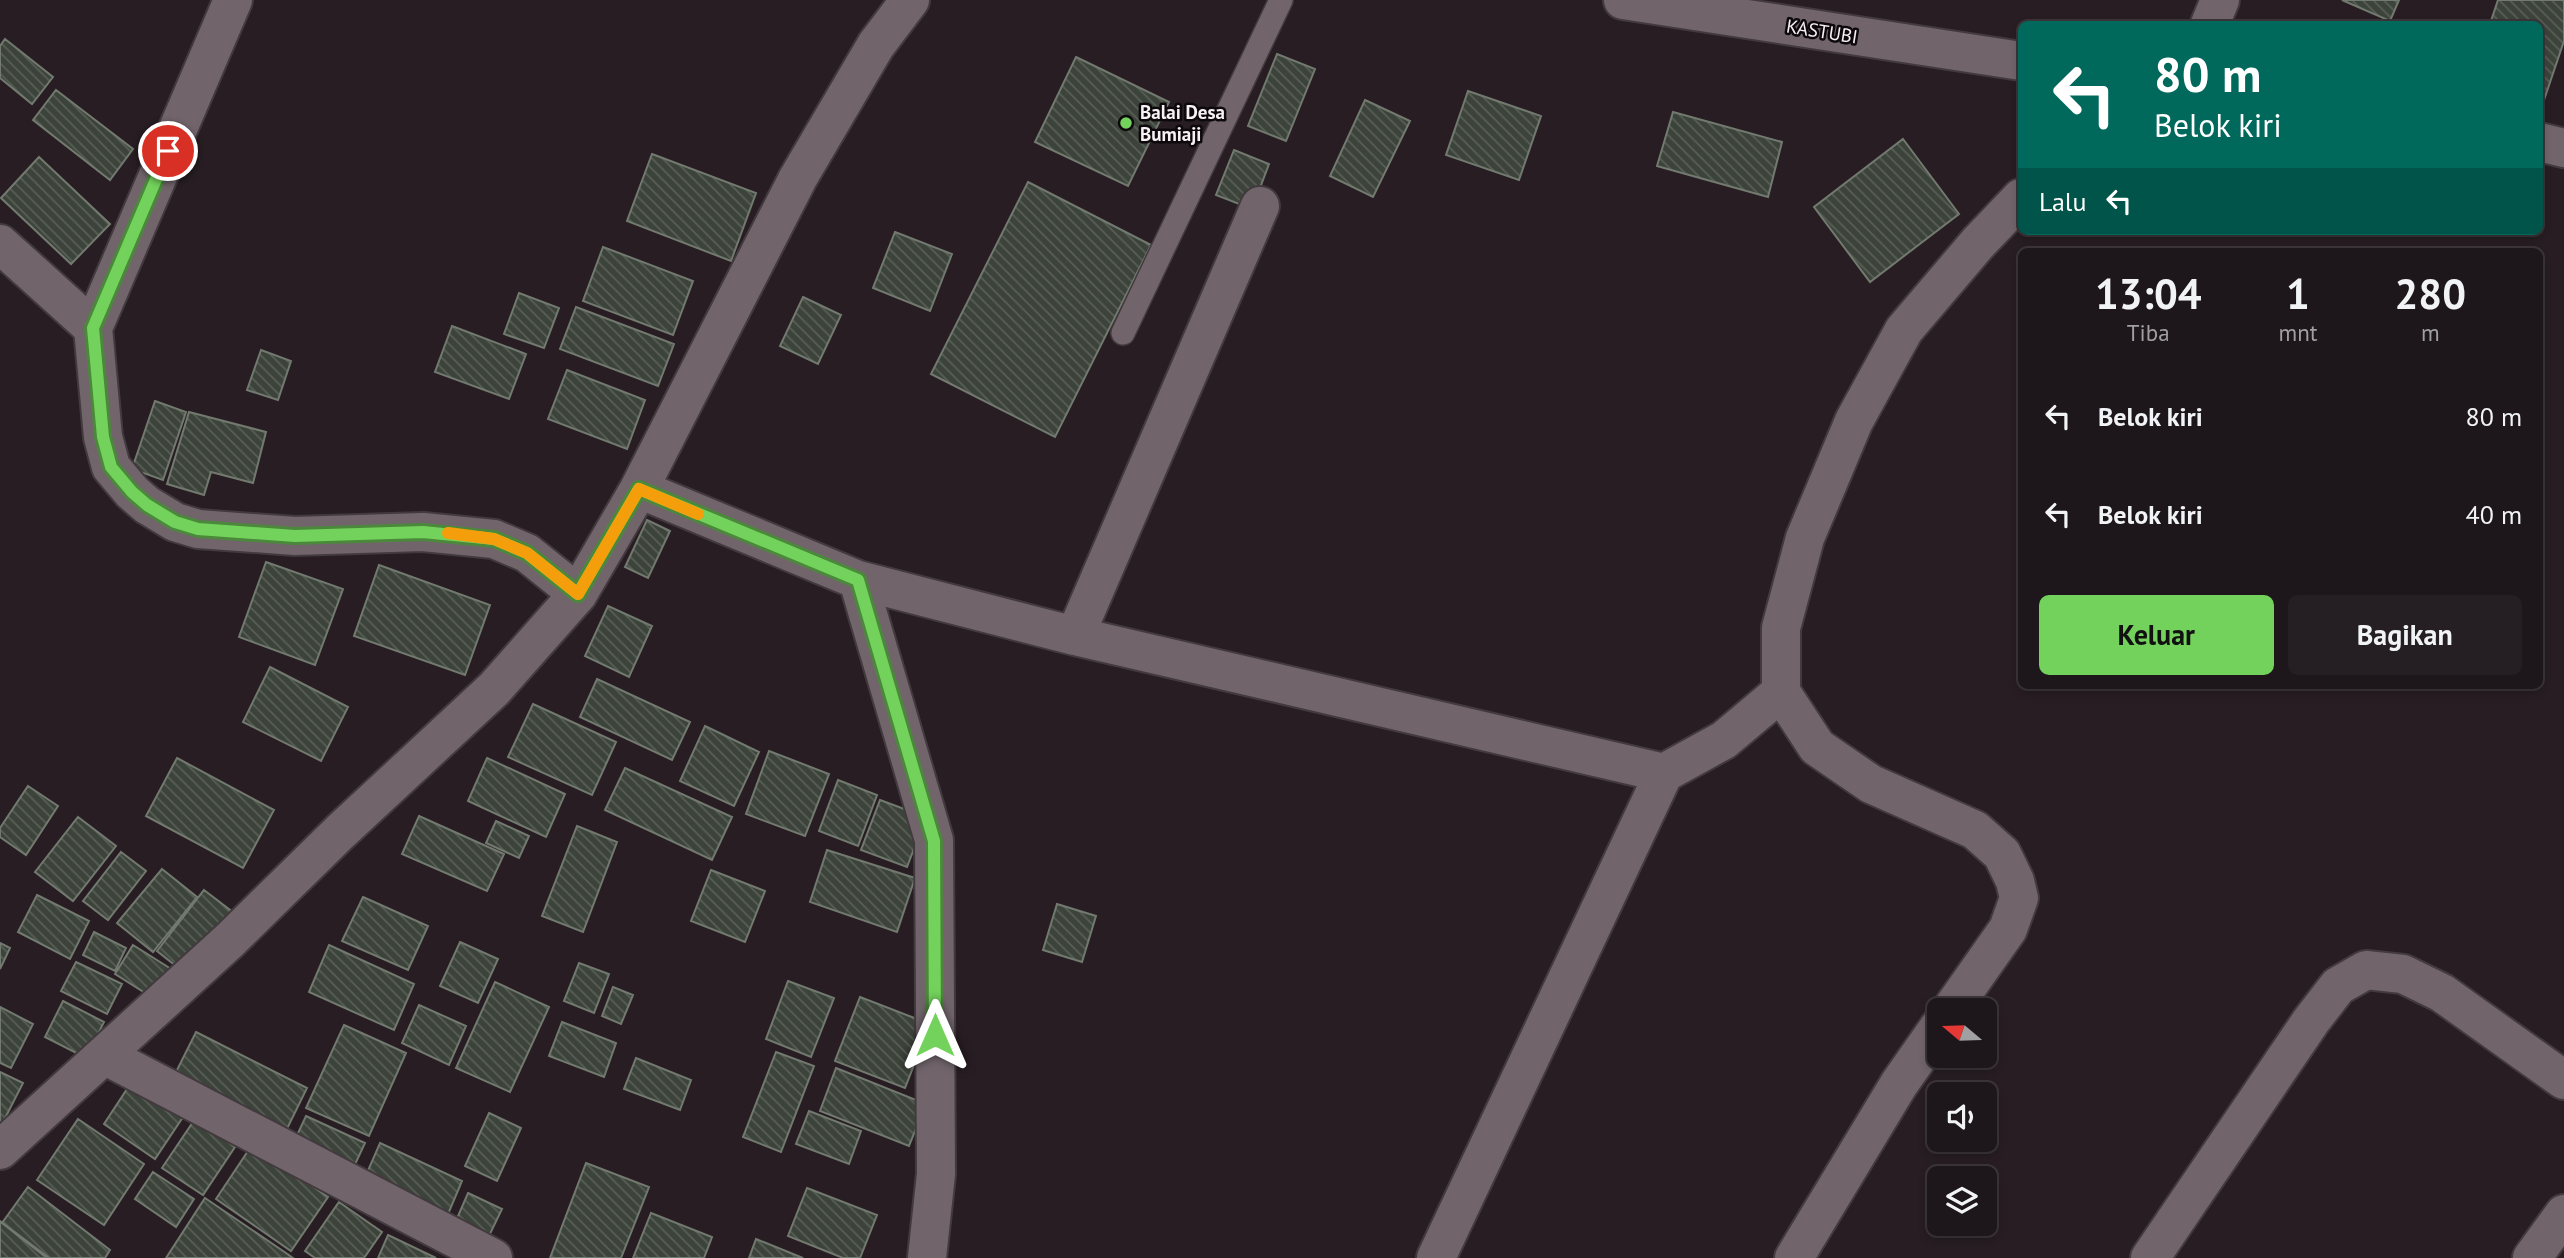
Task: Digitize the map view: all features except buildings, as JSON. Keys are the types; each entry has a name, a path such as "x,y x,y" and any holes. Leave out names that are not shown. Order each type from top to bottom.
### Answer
{"street":[{"path":"233,0 93,328 103,437 111,467 147,505 175,522 198,529 295,536 423,532 494,539 527,553 578,594"},
{"path":"0,1150 230,940 340,832 494,689 578,594 639,489 798,178 876,45 910,0"},
{"name":"KASTUBI","path":"1623,0 2018,61"},
{"path":"2211,21 2220,0"},
{"path":"2543,143 2564,148"},
{"path":"1959,998 2008,929 2019,898 2015,881 2002,854 1975,830 1871,785 1817,747 1781,692 1781,628 1805,538 1854,421 1904,330 1978,243 2018,201"},
{"path":"1075,636 1260,206"},
{"path":"0,244 93,328"},
{"path":"639,489 858,580 1075,636 1664,774"},
{"path":"858,580 934,841 936,1174 927,1258"},
{"path":"1436,1258 1664,774 1724,740 1781,692"},
{"path":"2150,1258 2311,1021 2338,986 2367,970 2403,974 2442,993 2564,1080"},
{"path":"1794,1258 1899,1084 1927,1044"},
{"path":"104,1055 493,1258"},
{"path":"2532,1258 2564,1214"}],"lane":[{"path":"1123,333 1281,0"}],"slow traffic":[{"path":"448,533 494,539 527,553 578,594 639,489 698,514"}],"place":[{"name":"Balai Desa Bumiaji","path":"1126,123"}],"route":[{"path":"168,151 93,328 103,437 111,467 132,492 175,522 198,529 295,536 423,532 494,539 527,553 578,594 639,489 858,580 934,841 935,1035"}]}
